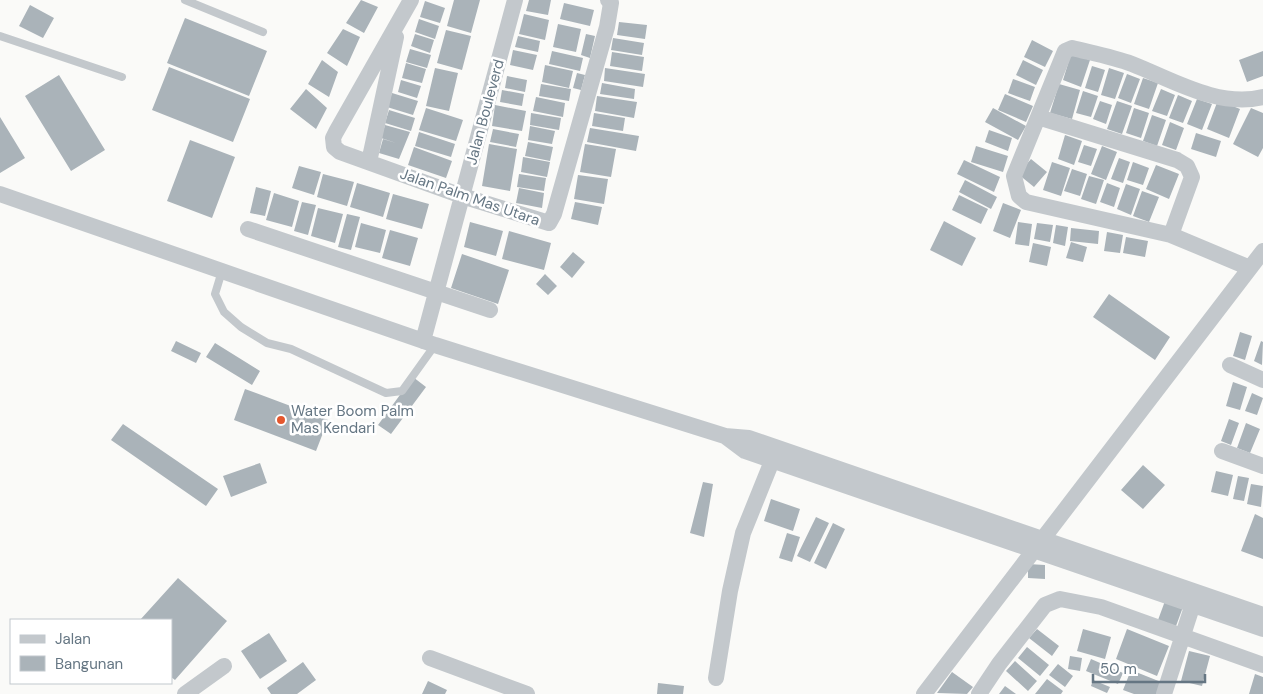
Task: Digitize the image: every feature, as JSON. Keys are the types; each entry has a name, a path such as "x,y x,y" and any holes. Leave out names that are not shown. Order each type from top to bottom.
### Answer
{"street":[{"name":"Jalan Palm Mas Utara","path":"412,0 333,138 334,147 340,152 549,224 552,220 607,27 610,2"},
{"name":"Jalan Bouleverd","path":"458,194 507,0"},
{"name":"Jalan Bouleverd","path":"424,341 430,290 515,0"},
{"path":"369,162 399,25"},
{"path":"1250,268 1171,235 1026,202 1019,196 1014,176 1065,51 1072,48 1130,63 1218,97 1246,102 1263,97"},
{"path":"1038,117 1177,160 1187,166 1192,177 1171,235"},
{"path":"0,194 424,341 725,436 749,438 1039,546 1192,606 1263,629"},
{"path":"248,229 490,310"},
{"path":"924,694 1263,251"},
{"path":"1230,365 1263,380"},
{"path":"725,436 745,451 772,461 1263,615"},
{"path":"1222,451 1263,466"},
{"path":"716,678 730,591 743,533 772,461"},
{"path":"979,694 999,664 1045,605 1060,598 1101,607 1263,665"},
{"path":"1164,694 1192,606"},
{"path":"430,658 527,694"},
{"path":"185,694 224,666"}],"lane":[{"path":"185,0 263,32"},
{"path":"0,36 122,77"},
{"path":"222,271 215,294 224,312 241,328 267,343 291,349 386,393 402,391 424,341"}],"building":[{"path":"361,0 378,7 364,33 346,23"},
{"path":"454,0 480,0 471,33 447,26"},
{"path":"529,0 551,0 548,15 526,11"},
{"path":"425,1 445,8 440,23 420,17"},
{"path":"564,3 594,10 590,26 560,19"},
{"path":"30,5 54,18 43,38 19,26"},
{"path":"524,14 549,20 545,40 519,34"},
{"path":"185,18 267,51 249,96 167,63"},
{"path":"419,19 439,26 435,39 415,32"},
{"path":"619,22 647,25 645,39 617,35"},
{"path":"558,24 581,29 576,52 553,47"},
{"path":"343,29 360,37 347,66 327,53"},
{"path":"446,30 471,36 462,70 437,63"},
{"path":"415,34 434,40 430,53 411,46"},
{"path":"586,34 595,36 590,58 581,55"},
{"path":"518,36 540,41 538,52 515,47"},
{"path":"613,38 644,43 642,55 611,50"},
{"path":"1032,40 1053,51 1045,67 1024,57"},
{"path":"410,49 431,55 427,68 406,62"},
{"path":"513,50 537,55 533,70 510,65"},
{"path":"552,51 583,58 580,71 549,64"},
{"path":"1263,51 1263,76 1247,82 1239,60"},
{"path":"612,52 644,57 642,71 610,66"},
{"path":"1071,54 1090,60 1081,87 1063,80"},
{"path":"322,60 338,72 329,97 308,84"},
{"path":"1023,60 1043,70 1036,85 1016,75"},
{"path":"406,63 426,69 422,83 402,78"},
{"path":"545,65 573,71 569,88 542,82"},
{"path":"1092,66 1105,70 1098,92 1085,88"},
{"path":"169,67 250,99 233,142 152,110"},
{"path":"435,68 458,73 449,111 426,106"},
{"path":"605,68 645,74 643,87 604,81"},
{"path":"1109,68 1124,73 1115,99 1101,95"},
{"path":"577,73 585,75 581,90 573,88"},
{"path":"1127,74 1140,79 1131,103 1118,98"},
{"path":"59,75 105,150 71,171 25,96"},
{"path":"507,76 527,80 525,92 505,88"},
{"path":"1143,78 1158,83 1149,109 1134,104"},
{"path":"1013,79 1035,87 1030,101 1008,93"},
{"path":"401,80 421,86 417,98 398,92"},
{"path":"602,83 635,89 634,99 600,94"},
{"path":"541,84 571,89 569,101 539,96"},
{"path":"1059,84 1080,90 1072,119 1050,113"},
{"path":"306,89 327,108 316,129 290,109"},
{"path":"1161,89 1175,95 1167,116 1152,111"},
{"path":"502,90 524,94 522,106 500,102"},
{"path":"1083,91 1098,96 1091,117 1076,113"},
{"path":"392,93 418,101 413,115 387,107"},
{"path":"1005,94 1033,106 1026,122 998,110"},
{"path":"1178,95 1192,101 1183,123 1169,118"},
{"path":"597,96 637,102 634,118 595,111"},
{"path":"536,97 565,103 563,117 533,111"},
{"path":"1197,99 1212,104 1202,130 1187,124"},
{"path":"1218,100 1240,109 1229,138 1207,129"},
{"path":"1100,101 1112,105 1106,124 1093,119"},
{"path":"1117,101 1132,106 1122,134 1107,129"},
{"path":"495,105 526,111 522,131 492,126"},
{"path":"426,108 463,120 456,141 419,130"},
{"path":"993,108 1026,126 1018,140 985,122"},
{"path":"1134,108 1149,113 1141,138 1126,133"},
{"path":"1251,108 1263,113 1263,148 1258,157 1233,144"},
{"path":"389,110 415,118 411,131 385,123"},
{"path":"531,113 561,118 559,130 530,125"},
{"path":"594,113 625,118 623,131 592,126"},
{"path":"1152,115 1166,120 1157,146 1143,141"},
{"path":"0,117 25,158 0,173"},
{"path":"1170,122 1184,128 1176,150 1162,145"},
{"path":"385,125 410,132 399,159 379,153 383,139 396,143 381,138"},
{"path":"530,126 555,131 552,144 528,140"},
{"path":"590,128 639,136 636,151 587,142"},
{"path":"493,129 519,134 516,147 490,142"},
{"path":"989,130 1012,138 1008,151 985,142"},
{"path":"419,132 455,144 451,157 415,146"},
{"path":"1196,133 1221,141 1216,157 1191,149"},
{"path":"1065,135 1082,141 1074,165 1058,159"},
{"path":"190,140 235,157 212,218 167,201"},
{"path":"528,142 553,147 550,161 525,156"},
{"path":"489,144 517,149 510,191 482,186"},
{"path":"585,144 616,149 611,177 580,172"},
{"path":"1084,145 1097,149 1091,166 1078,162"},
{"path":"976,146 1008,156 1003,172 971,162"},
{"path":"1102,146 1117,152 1106,180 1091,174"},
{"path":"414,147 452,161 446,178 408,165"},
{"path":"523,157 550,162 547,177 521,172"},
{"path":"1119,158 1130,162 1123,183 1111,179"},
{"path":"1031,159 1047,172 1034,187 1018,174"},
{"path":"964,160 1000,177 994,192 957,174"},
{"path":"1052,162 1070,168 1061,196 1043,190"},
{"path":"1133,162 1149,168 1143,185 1127,180"},
{"path":"1156,165 1179,174 1169,199 1146,189"},
{"path":"299,166 321,172 314,195 292,188"},
{"path":"1072,169 1087,174 1080,196 1064,191"},
{"path":"323,174 354,182 347,206 317,197"},
{"path":"519,174 546,178 544,191 517,187"},
{"path":"578,175 608,179 604,204 574,199"},
{"path":"1089,176 1104,180 1096,204 1081,199"},
{"path":"965,180 997,197 991,209 959,192"},
{"path":"357,183 390,193 383,217 350,207"},
{"path":"1107,183 1120,188 1114,207 1100,202"},
{"path":"1126,184 1140,189 1131,215 1117,209"},
{"path":"256,187 271,191 265,216 250,213"},
{"path":"519,188 544,193 542,208 516,203"},
{"path":"1142,191 1159,197 1149,222 1133,216"},
{"path":"274,193 299,201 292,227 266,220"},
{"path":"393,194 429,204 422,229 386,219"},
{"path":"959,195 988,209 981,224 952,210"},
{"path":"302,202 316,205 308,235 294,231"},
{"path":"575,202 602,207 598,225 571,219"},
{"path":"1003,203 1021,210 1010,238 993,231"},
{"path":"318,208 343,214 335,243 311,236"},
{"path":"347,214 360,217 351,250 338,247"},
{"path":"944,221 976,238 962,266 930,250"},
{"path":"470,222 503,231 496,256 464,247"},
{"path":"1018,222 1032,224 1029,246 1015,244"},
{"path":"361,223 386,230 380,253 355,247"},
{"path":"1037,223 1053,225 1050,242 1034,239"},
{"path":"1056,225 1068,227 1065,246 1053,243"},
{"path":"1071,228 1099,231 1098,244 1070,241"},
{"path":"390,230 418,238 410,266 382,258"},
{"path":"509,231 551,243 544,270 502,259"},
{"path":"1107,232 1123,235 1120,253 1104,251"},
{"path":"1126,237 1148,241 1145,257 1123,253"},
{"path":"1071,242 1087,247 1083,262 1066,258"},
{"path":"1033,243 1051,247 1047,266 1029,262"},
{"path":"573,252 585,262 572,278 560,267"},
{"path":"462,254 509,270 498,304 451,288"},
{"path":"545,274 557,286 548,295 536,284"},
{"path":"1109,294 1170,337 1155,360 1093,317"},
{"path":"1240,332 1252,336 1245,360 1233,356"},
{"path":"176,341 201,353 196,363 171,351"},
{"path":"1261,341 1263,342 1262,365 1254,361"},
{"path":"215,343 260,371 252,385 206,357"},
{"path":"413,377 426,387 391,434 378,425"},
{"path":"1233,382 1247,387 1240,410 1226,406"},
{"name":"Water Boom Palm Mas Kendari","path":"245,389 328,420 316,451 234,420"},
{"path":"1252,393 1263,398 1257,415 1245,411"},
{"path":"1229,419 1239,423 1231,445 1221,441"},
{"path":"1246,423 1260,429 1250,453 1237,448"},
{"path":"123,424 218,489 206,506 111,440"},
{"path":"260,463 267,483 231,497 223,476"},
{"path":"1143,465 1165,485 1143,509 1121,490"},
{"path":"1216,471 1233,475 1228,496 1211,492"},
{"path":"1238,476 1249,478 1244,501 1233,499"},
{"path":"703,482 713,484 704,537 690,533"},
{"path":"1251,484 1263,486 1261,507 1247,504"},
{"path":"771,499 800,509 793,531 764,521"},
{"path":"1255,514 1263,518 1263,559 1241,551"},
{"path":"816,517 829,523 810,562 797,556"},
{"path":"833,523 845,529 826,569 814,563"},
{"path":"787,533 800,537 792,562 779,558"},
{"path":"1028,564 1045,565 1045,579 1028,578"},
{"path":"178,578 227,621 175,680 172,678 172,619 141,619"},
{"path":"1165,601 1183,607 1176,626 1158,620"},
{"path":"1037,629 1059,646 1052,656 1029,638"},
{"path":"1083,629 1111,637 1105,659 1077,651"},
{"path":"1127,629 1169,646 1157,676 1116,659"},
{"path":"269,633 287,661 260,679 241,651"},
{"path":"1027,647 1049,665 1040,676 1018,658"},
{"path":"1189,651 1210,656 1202,686 1181,681"},
{"path":"1070,656 1082,658 1080,671 1068,669"},
{"path":"1091,659 1123,673 1118,684 1086,671"},
{"path":"1015,661 1037,681 1028,691 1006,671"},
{"path":"303,662 316,680 297,694 271,694 267,688"},
{"path":"1058,664 1073,676 1065,687 1049,675"},
{"path":"1131,670 1161,682 1157,694 1134,694 1123,690"},
{"path":"952,672 973,687 967,694 937,693"},
{"path":"1255,674 1263,677 1263,694 1249,694"},
{"path":"1047,679 1063,691 1061,694 1035,694"},
{"path":"1093,680 1110,687 1107,693 1091,686"},
{"path":"428,681 447,690 445,694 422,694"},
{"path":"658,683 684,686 683,694 657,694"},
{"path":"1005,686 1016,694 999,694"}],"place":[{"name":"Water Boom Palm Mas Kendari","path":"281,420"}]}
